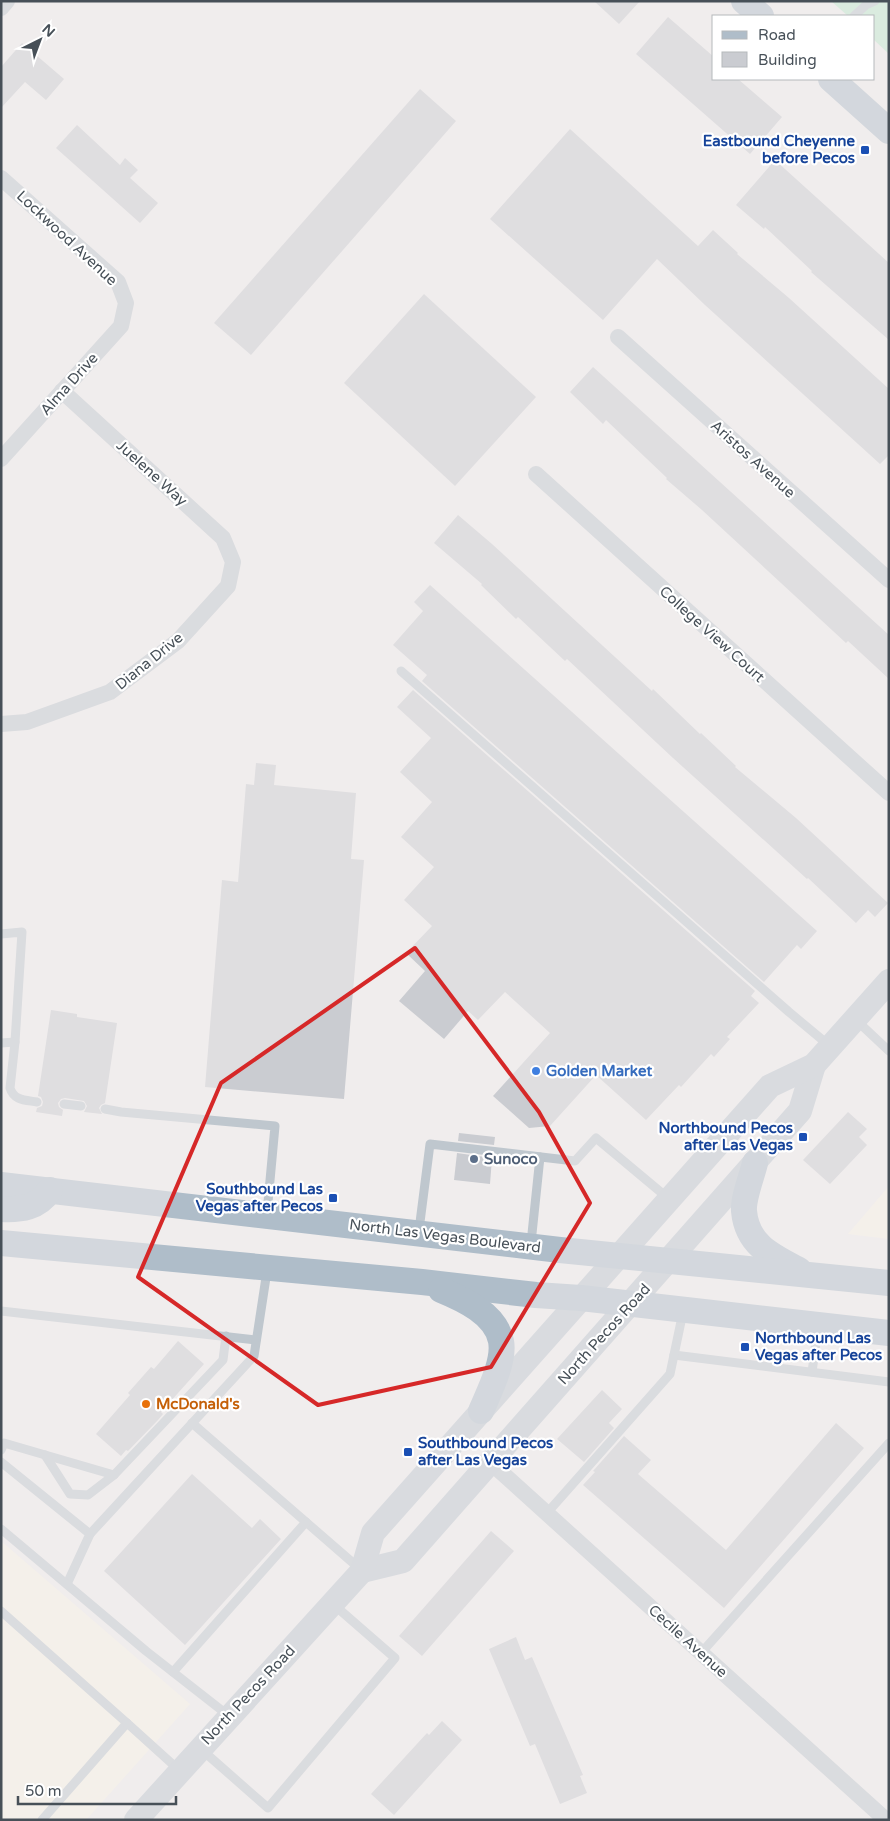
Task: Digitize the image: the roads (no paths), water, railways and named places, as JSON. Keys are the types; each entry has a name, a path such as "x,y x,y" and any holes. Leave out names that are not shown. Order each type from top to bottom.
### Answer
{"main road":[{"path":"744,1 760,15"},
{"path":"831,80 889,131"},
{"name":"North Pecos Road","path":"136,1820 362,1571 373,1532 770,1086 814,1066 889,981"},
{"name":"North Pecos Road","path":"362,1571 403,1561 800,1111 814,1066"},
{"path":"755,1162 744,1210 749,1230 755,1242 771,1256 808,1275"},
{"name":"North Las Vegas Boulevard","path":"1,1185 619,1256 889,1283"},
{"path":"1,1209 24,1208 35,1204 43,1200 50,1190"},
{"path":"1,1243 422,1282 536,1296 581,1298 684,1308 889,1333"},
{"path":"422,1282 457,1297 482,1313 496,1326 502,1342 499,1364 481,1411"}],"street":[{"path":"1,8 7,1"},
{"name":"Lockwood Avenue","path":"1,178 118,282 126,303"},
{"name":"Alma Drive","path":"1,459 120,326 126,303"},
{"name":"Aristos Avenue","path":"618,337 889,580"},
{"name":"Juelene Way","path":"62,391 223,538 233,562"},
{"name":"College View Court","path":"536,474 889,793"},
{"name":"Diana Drive","path":"1,724 28,722 110,692 178,641 228,586 233,562"},
{"name":"Cecile Avenue","path":"490,1462 886,1820"}],"lane":[{"path":"855,15 866,5 875,1"},
{"path":"401,671 788,1012 831,1047"},
{"path":"1,934 22,932 10,1088 12,1094 18,1098 37,1102"},
{"path":"855,1020 889,1051"},
{"path":"1,1043 15,1042"},
{"path":"64,1104 81,1106"},
{"path":"105,1109 275,1126 267,1216"},
{"path":"419,1233 430,1144 575,1161 596,1138 669,1199"},
{"path":"530,1246 540,1157"},
{"path":"67,1584 90,1534 254,1356 267,1268"},
{"path":"547,1513 670,1374 684,1308"},
{"path":"1,1311 256,1340"},
{"path":"812,1372 818,1325"},
{"path":"45,1455 70,1494 88,1494 114,1475 223,1360 226,1336"},
{"path":"674,1354 889,1382"},
{"path":"192,1423 362,1571"},
{"path":"701,1653 889,1443"},
{"path":"3,1447 45,1455 114,1475"},
{"path":"1,1462 90,1534"},
{"path":"173,1672 306,1522"},
{"path":"1,1529 229,1716"},
{"path":"200,1748 268,1808 395,1658 332,1603"},
{"path":"1,1611 180,1771"},
{"path":"42,1820 128,1723"}],"place":[{"name":"Eastbound Cheyenne before Pecos","path":"865,150"},
{"name":"Golden Market","path":"536,1071"},
{"name":"Northbound Pecos after Las Vegas","path":"803,1137"},
{"name":"Sunoco","path":"474,1159"},
{"name":"Southbound Las Vegas after Pecos","path":"333,1198"},
{"name":"Northbound Las Vegas after Pecos","path":"745,1347"},
{"name":"McDonald's","path":"146,1404"},
{"name":"Southbound Pecos after Las Vegas","path":"408,1452"}]}
